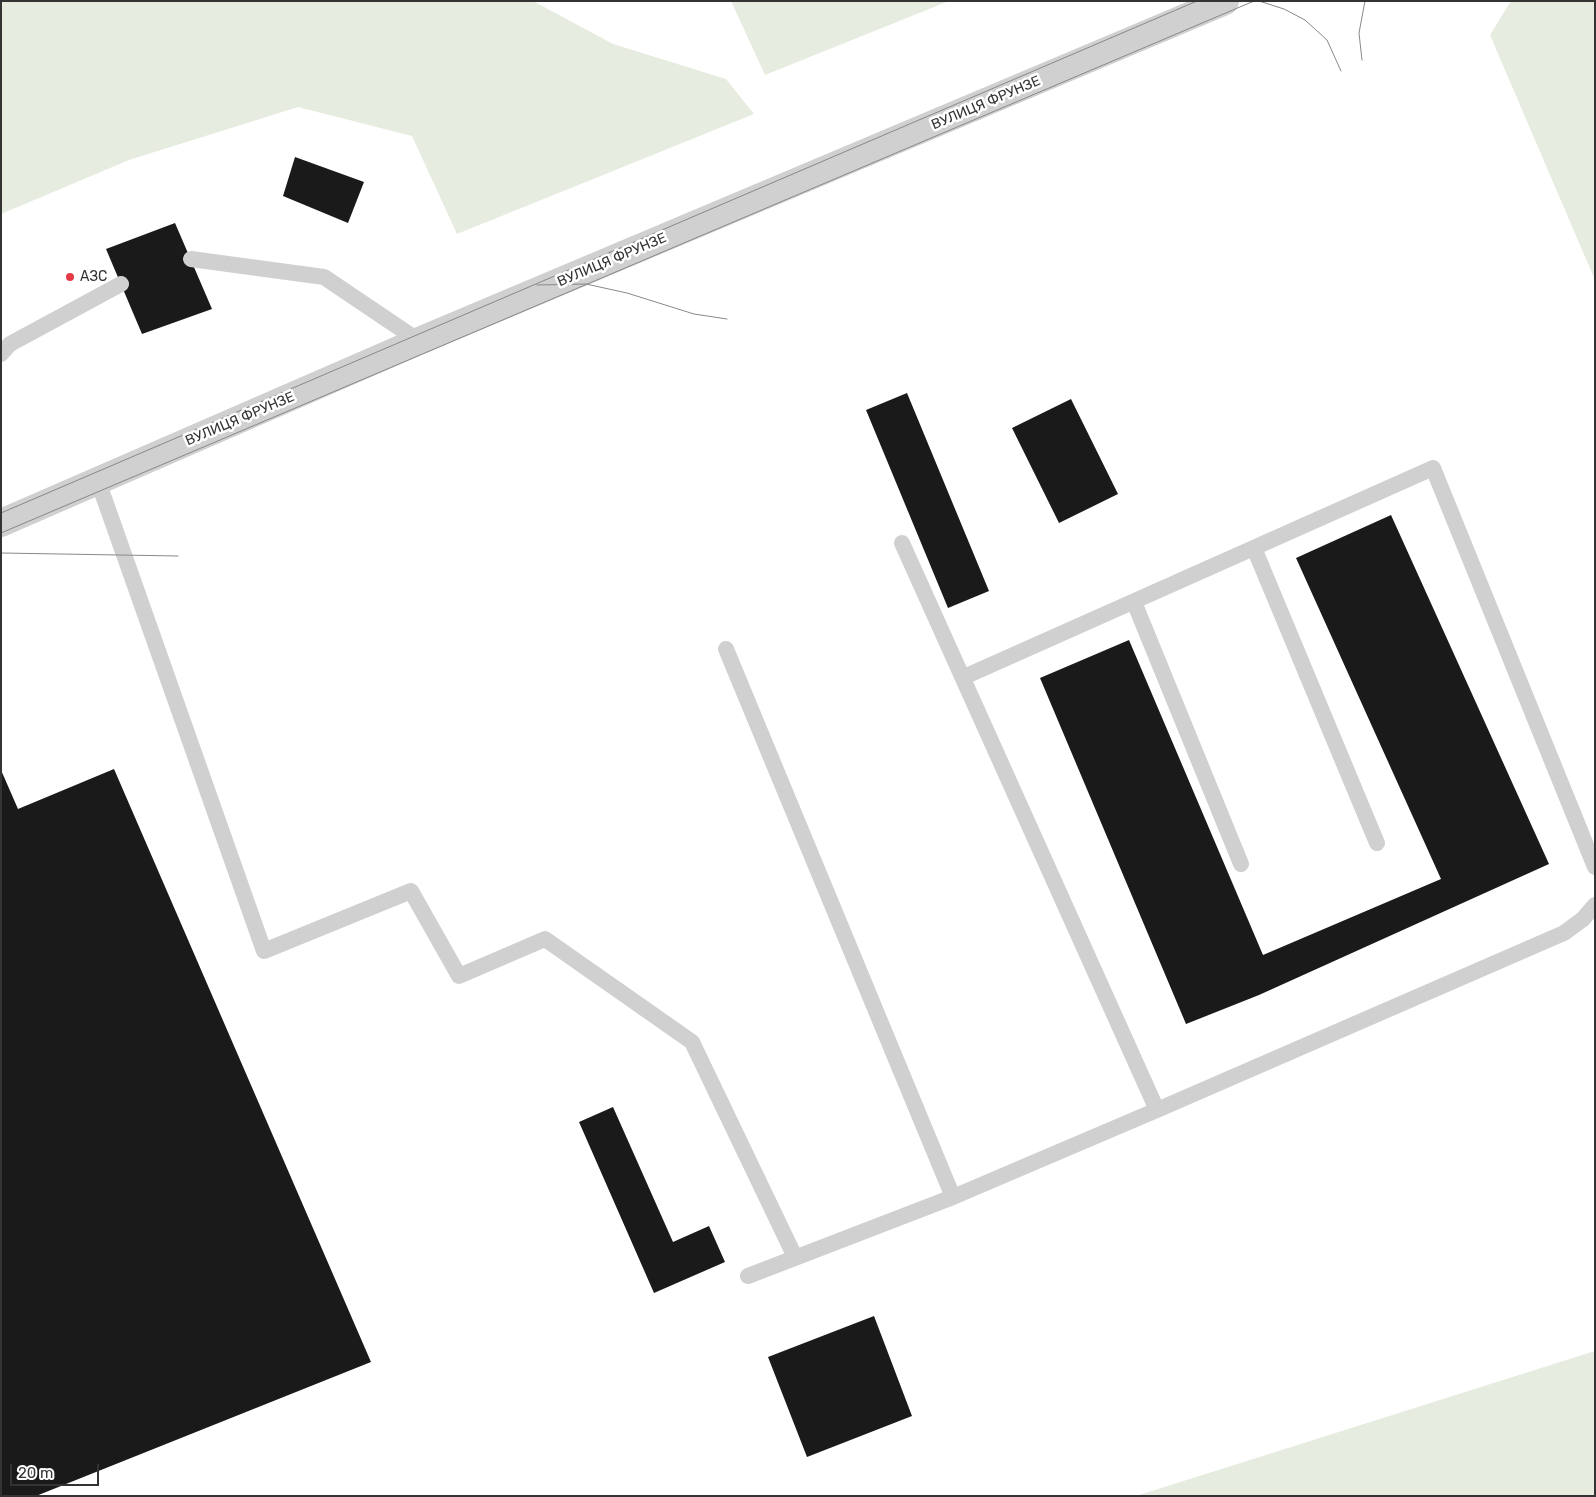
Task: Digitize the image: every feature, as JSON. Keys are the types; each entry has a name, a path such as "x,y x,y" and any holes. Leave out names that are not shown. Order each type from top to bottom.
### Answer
{"street":[{"name":"ВУЛИЦЯ ФРУНЗЕ","path":"1,523 419,341 1226,1"}],"lane":[{"path":"191,259 324,276 419,341"},
{"path":"1,354 10,344 121,284"},
{"path":"964,677 1433,468 1595,868"},
{"path":"98,481 264,951 411,891 459,976 545,939 692,1042 796,1257"},
{"path":"902,543 964,677 1157,1110"},
{"path":"1254,548 1377,843"},
{"path":"1134,602 1241,864"},
{"path":"726,650 953,1197"},
{"path":"748,1276 953,1197 1564,932 1583,919 1595,905"}],"shaded area":[{"path":"1,1 533,1 613,44 726,79 754,114 457,234 412,136 298,107 129,160 1,214"},
{"path":"731,1 949,1 765,75"},
{"path":"1511,1 1595,1 1595,280 1490,35"},
{"path":"1595,1351 1595,1496 1136,1496"}],"building":[{"path":"295,157 364,182 348,223 283,196"},
{"path":"175,223 212,309 142,334 106,249"},
{"path":"907,393 989,591 948,608 866,410"},
{"path":"1071,399 1118,494 1059,523 1012,428"},
{"path":"1391,515 1549,864 1259,995 1186,1024 1040,678 1129,640 1263,955 1441,879 1296,558"},
{"path":"114,769 371,1362 36,1496 1,1496 1,770 18,809"},
{"path":"613,1107 673,1242 709,1226 725,1262 654,1293 579,1122"},
{"path":"874,1316 912,1416 807,1457 768,1357"}],"tram line":[{"path":"1,513 1197,1"},
{"path":"1,533 1254,1"},
{"path":"1259,1 1284,9 1305,20 1327,40 1341,71"},
{"path":"1362,60 1359,33 1365,1"},
{"path":"537,285 586,284 627,293 694,314 727,319"},
{"path":"1,553 178,556"}],"place":[{"name":"АЗС","path":"70,277"}]}
